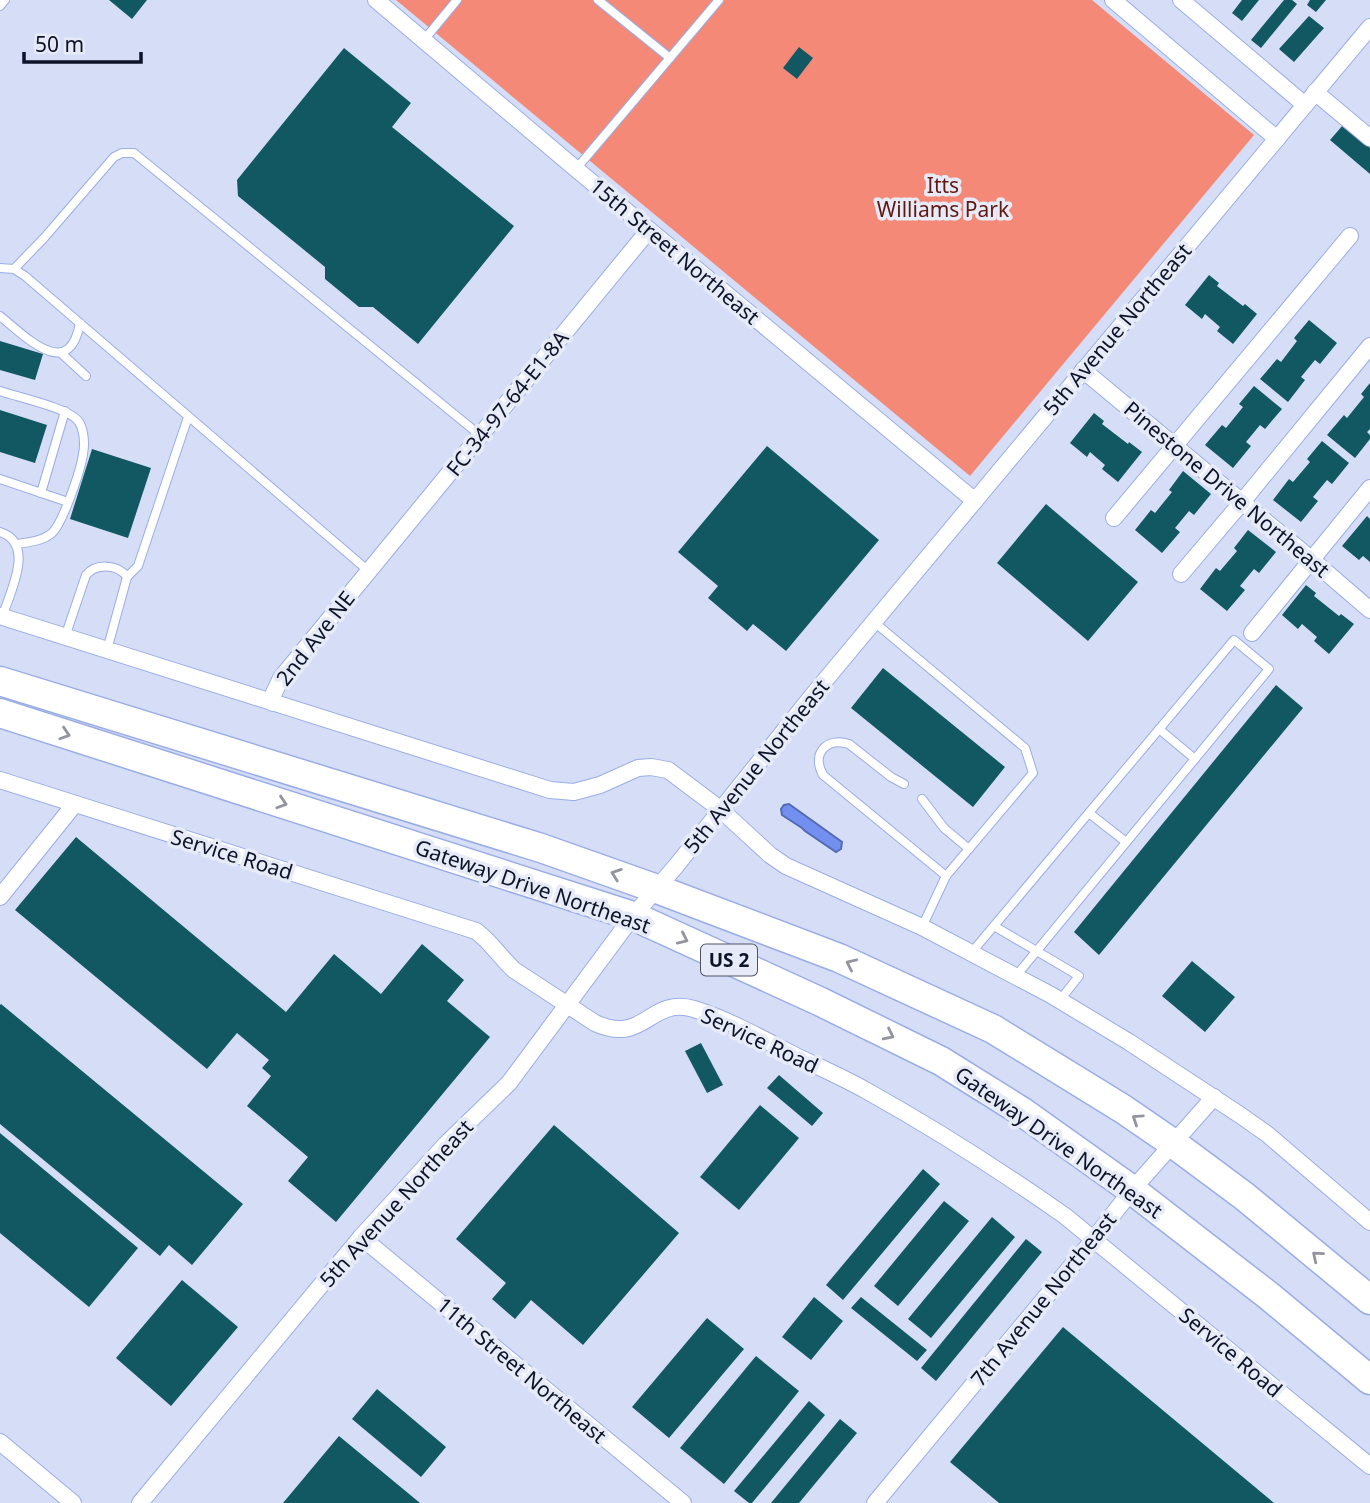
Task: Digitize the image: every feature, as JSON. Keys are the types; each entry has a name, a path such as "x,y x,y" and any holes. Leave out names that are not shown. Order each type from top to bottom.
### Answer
{"highway":[{"name":"Gateway Drive Northeast","path":"0,681 541,848 839,958 993,1029 1123,1109 1244,1196 1370,1300"},
{"name":"Gateway Drive Northeast","path":"0,713 633,916 821,1002 941,1061 1021,1111 1132,1190 1269,1296 1370,1380"}],"street":[{"name":"15th Street Northeast","path":"376,0 975,501"},
{"path":"1113,0 1277,139"},
{"path":"1181,0 1310,99 1370,138"},
{"name":"5th Avenue Northeast","path":"140,1503 361,1237 446,1144 509,1083 633,916 720,809 1370,27"},
{"name":"FC-34-97-64-E1-8A","path":"364,577 649,230"},
{"path":"1114,517 1350,236"},
{"path":"1181,574 1370,346"},
{"name":"Pinestone Drive Northeast","path":"1083,370 1370,610"},
{"path":"1252,634 1370,488"},
{"name":"2nd Ave NE","path":"273,703 273,695 281,678 364,577"},
{"path":"1,617 550,790 573,792 600,785 638,768 667,770 720,809 770,855 786,866 972,952 1060,1000 1214,1097 1267,1134 1370,1222"},
{"name":"Service Road","path":"0,780 476,931 487,939 514,970 595,1024 620,1031 633,1028 671,1007 691,1008 713,1016 865,1090 937,1131 1018,1183 1094,1239 1370,1466"},
{"path":"0,897 74,805"},
{"name":"7th Avenue Northeast","path":"875,1503 1132,1190 1214,1097"},
{"name":"11th Street Northeast","path":"361,1237 684,1503"},
{"path":"0,1442 73,1503"}],"lane":[{"path":"0,6 5,0"},
{"path":"424,40 457,0"},
{"path":"598,0 670,58"},
{"path":"576,169 719,0"},
{"path":"14,269 114,157 122,153 134,153 481,436"},
{"path":"0,268 14,269 25,276 365,568 364,577"},
{"path":"0,316 39,348 53,354 67,349 73,342 80,323"},
{"path":"61,353 86,376"},
{"path":"0,391 65,411 78,421 83,431 83,454 63,518 53,532 43,539 17,544"},
{"path":"41,493 65,411"},
{"path":"107,650 127,578 138,566 188,417"},
{"path":"0,479 68,502"},
{"path":"0,532 17,544 19,555 18,568 1,617"},
{"path":"65,637 86,575 92,568 103,566 124,572 127,578"},
{"path":"874,622 1026,748 1033,773 946,876 922,927"},
{"path":"972,952 1234,640 1269,669 1016,976"},
{"path":"1159,729 1195,759"},
{"path":"904,784 841,741 833,742 818,757 818,766 823,775 946,876"},
{"path":"922,799 944,828 969,849"},
{"path":"1089,813 1126,842"},
{"path":"994,926 1079,976 1060,1000"}],"green space":[{"name":"Itts Williams Park","path":"396,0 1092,0 1254,135 970,476"}],"water":[{"path":"789,804 842,842 841,849 836,852 782,815 781,809"}],"building":[{"path":"109,0 147,0 132,19"},
{"path":"1242,0 1259,0 1242,21 1232,13"},
{"path":"1284,0 1292,0 1297,4 1261,48 1251,40"},
{"path":"1310,0 1326,0 1316,12 1307,5"},
{"path":"1309,16 1324,28 1294,62 1279,49"},
{"path":"799,47 813,58 797,79 783,68"},
{"path":"344,48 411,103 392,127 514,226 418,344 373,307 359,307 325,279 325,267 238,196 237,180"},
{"path":"1343,125 1370,148 1370,174 1330,140"},
{"path":"1209,275 1219,283 1217,286 1257,314 1233,344 1217,331 1220,327 1205,314 1202,319 1185,305"},
{"path":"1309,320 1337,343 1320,364 1315,360 1301,377 1305,380 1288,402 1260,379 1277,359 1281,362 1297,341 1294,338"},
{"path":"0,341 43,354 35,380 0,370"},
{"path":"1370,383 1370,429 1367,432 1370,439 1355,458 1327,435 1344,415 1347,418 1364,397 1361,394"},
{"path":"1254,386 1282,409 1265,429 1260,425 1246,442 1251,446 1233,468 1205,445 1222,425 1226,428 1243,407 1239,404"},
{"path":"0,410 47,425 35,463 0,452"},
{"path":"1094,413 1104,421 1102,424 1142,452 1118,482 1102,469 1105,465 1090,452 1087,457 1070,443"},
{"path":"1322,441 1349,463 1332,484 1327,480 1313,497 1318,501 1301,522 1273,500 1289,479 1293,482 1310,462 1307,459"},
{"path":"767,446 879,540 786,651 753,624 747,631 708,598 718,586 678,552"},
{"path":"92,449 151,468 128,538 70,519"},
{"path":"1183,471 1211,494 1194,515 1189,511 1175,528 1180,532 1162,553 1135,530 1151,510 1155,513 1172,492 1169,490"},
{"path":"1046,504 1138,582 1088,641 997,563"},
{"path":"1367,516 1370,519 1370,562 1363,556 1359,560 1342,546"},
{"path":"1248,530 1276,552 1259,573 1254,569 1240,586 1245,590 1227,611 1200,589 1216,568 1220,571 1237,551 1234,548"},
{"path":"1306,585 1316,593 1314,596 1354,624 1329,654 1314,641 1317,637 1302,624 1298,629 1282,615"},
{"path":"883,668 1005,767 973,807 851,708"},
{"path":"1276,685 1303,708 1099,955 1074,932"},
{"path":"76,837 286,1012 334,954 381,994 422,944 464,980 447,1001 490,1037 336,1222 288,1181 308,1157 247,1106 271,1076 262,1068 269,1060 237,1033 207,1069 15,910"},
{"path":"1192,961 1235,997 1205,1032 1162,996"},
{"path":"1,1004 243,1204 192,1265 169,1245 160,1256 0,1124"},
{"path":"701,1043 723,1085 707,1093 685,1051"},
{"path":"779,1075 823,1113 812,1126 767,1088"},
{"path":"760,1105 799,1138 739,1210 700,1177"},
{"path":"554,1125 679,1233 583,1345 531,1300 515,1319 492,1299 506,1283 456,1239"},
{"path":"0,1133 138,1248 89,1307 0,1233"},
{"path":"923,1169 940,1184 843,1300 826,1285"},
{"path":"944,1201 969,1221 898,1306 874,1286"},
{"path":"992,1217 1015,1237 931,1338 908,1319"},
{"path":"1026,1239 1042,1252 936,1381 921,1368"},
{"path":"182,1280 238,1327 171,1406 116,1358"},
{"path":"814,1297 843,1321 811,1360 782,1337"},
{"path":"861,1297 927,1350 917,1361 851,1308"},
{"path":"707,1318 744,1349 669,1438 632,1407"},
{"path":"1063,1327 1274,1503 999,1503 950,1462"},
{"path":"756,1356 799,1391 724,1484 680,1448"},
{"path":"377,1389 446,1447 421,1477 352,1419"},
{"path":"809,1401 825,1415 752,1503 749,1503 734,1491"},
{"path":"840,1419 857,1433 799,1503 771,1503"},
{"path":"339,1436 420,1503 283,1503"}]}
